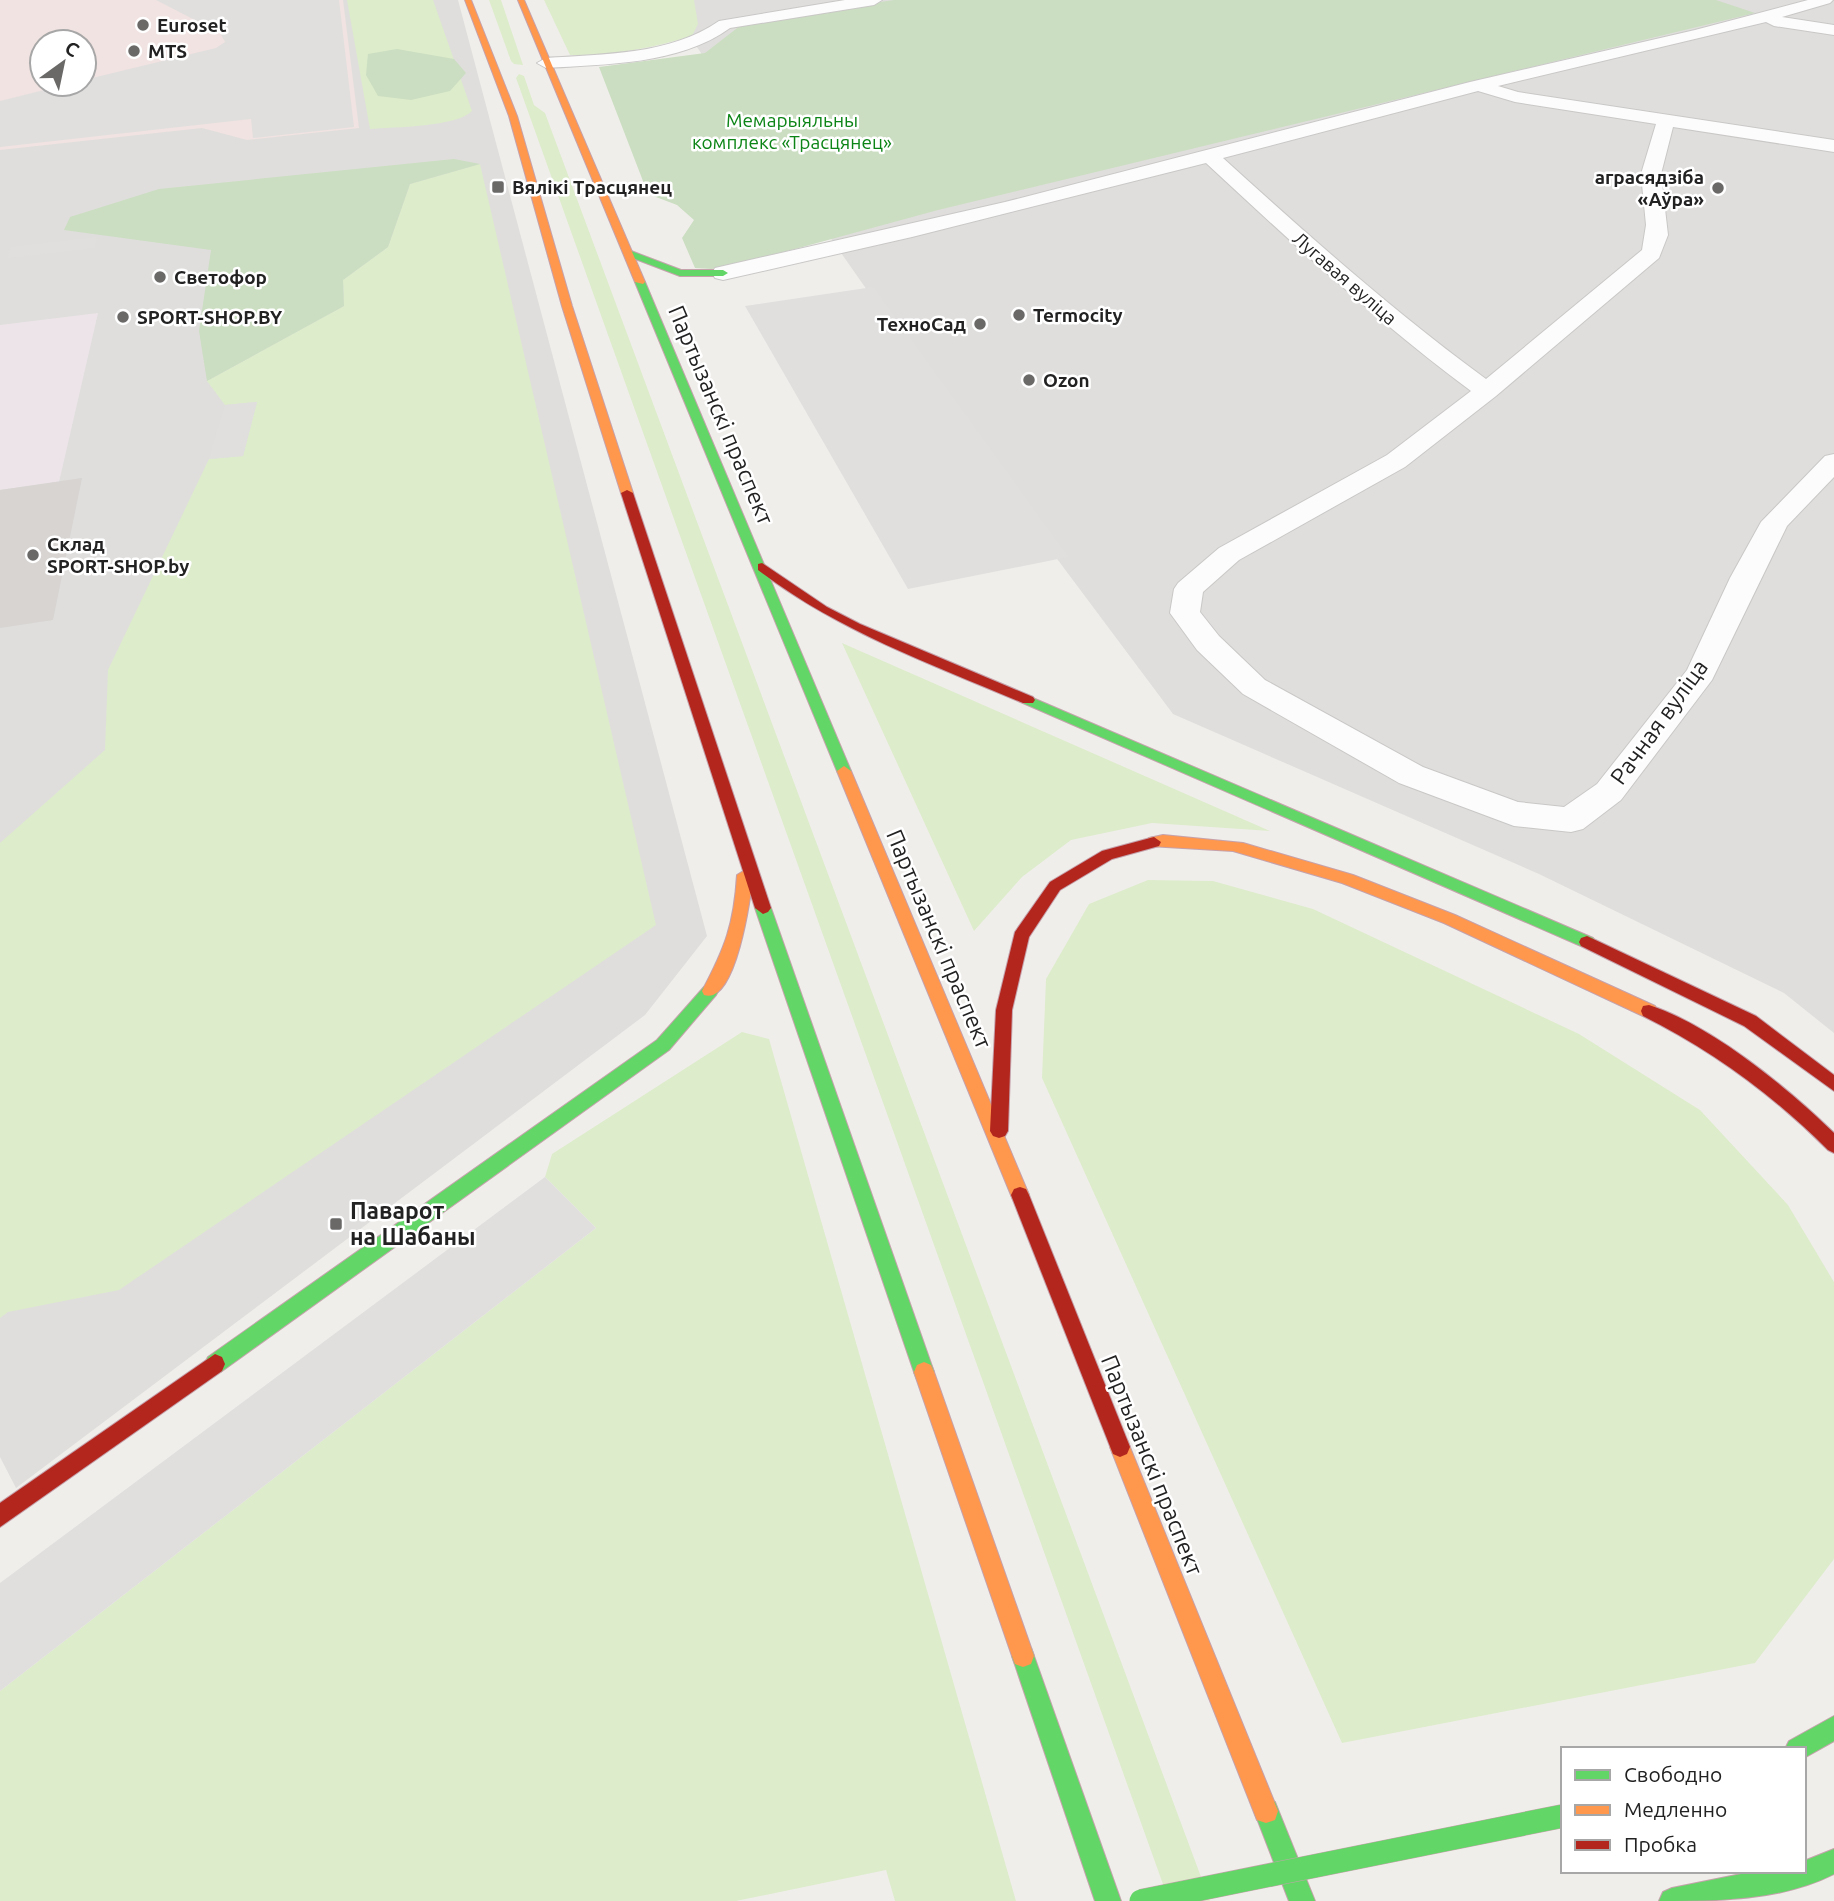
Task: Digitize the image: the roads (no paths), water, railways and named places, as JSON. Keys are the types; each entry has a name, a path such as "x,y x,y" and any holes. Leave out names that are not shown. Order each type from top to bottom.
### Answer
{"highway":[{"path":"468,0 502,70 571,318 746,858 1108,1901"},
{"name":"Партызанскі праспект","path":"521,0 542,65 656,318 999,1144 1302,1901"},
{"path":"628,253 680,272 723,273"},
{"path":"690,288 723,273"},
{"path":"656,318 671,303"},
{"path":"759,565 792,593 829,615 1574,935 1750,1021 1834,1084"},
{"path":"999,1144 1004,1010 1021,936 1055,886 1107,855 1163,840 1240,847 1325,871 1427,909 1681,1025 1804,1112 1834,1145"},
{"path":"0,1516 663,1045 705,1001 736,946 746,905 746,858"},
{"path":"1801,1747 1834,1728"},
{"path":"1141,1901 1561,1816"},
{"path":"1672,1901 1813,1872 1834,1861"}],"street":[{"path":"542,65 688,45 715,33 722,18 874,0"},
{"path":"723,273 844,247 1210,157 1755,11 1783,13 1825,0"},
{"path":"1755,11 1834,30"},
{"path":"1479,85 1515,97 1834,146"},
{"path":"1487,391 1656,246 1659,234 1650,198 1651,174 1666,121"},
{"name":"Лугавая вуліца","path":"1210,157 1331,268 1406,331 1487,391"},
{"name":"Рачная вуліца","path":"1487,391 1367,480 1229,554 1189,589 1185,612 1208,643 1254,687 1411,775 1514,814 1571,820 1609,792 1700,673 1775,522 1834,462"}],"place":[{"name":"Euroset","path":"143,25"},
{"name":"MTS","path":"134,51"},
{"name":"Вялікі Трасцянец","path":"498,187"},
{"name":"аграсядзіба «Аўра»","path":"1718,188"},
{"name":"Светофор","path":"160,277"},
{"name":"Termocity","path":"1019,315"},
{"name":"SPORT-SHOP.BY","path":"123,317"},
{"name":"ТехноСад","path":"980,324"},
{"name":"Ozon","path":"1029,380"},
{"name":"Склад SPORT-SHOP.by","path":"33,555"},
{"name":"Паварот на Шабаны","path":"336,1224"}],"park label":[{"name":"Мемарыяльны комплекс «Трасцянец»","path":"792,131"}]}
